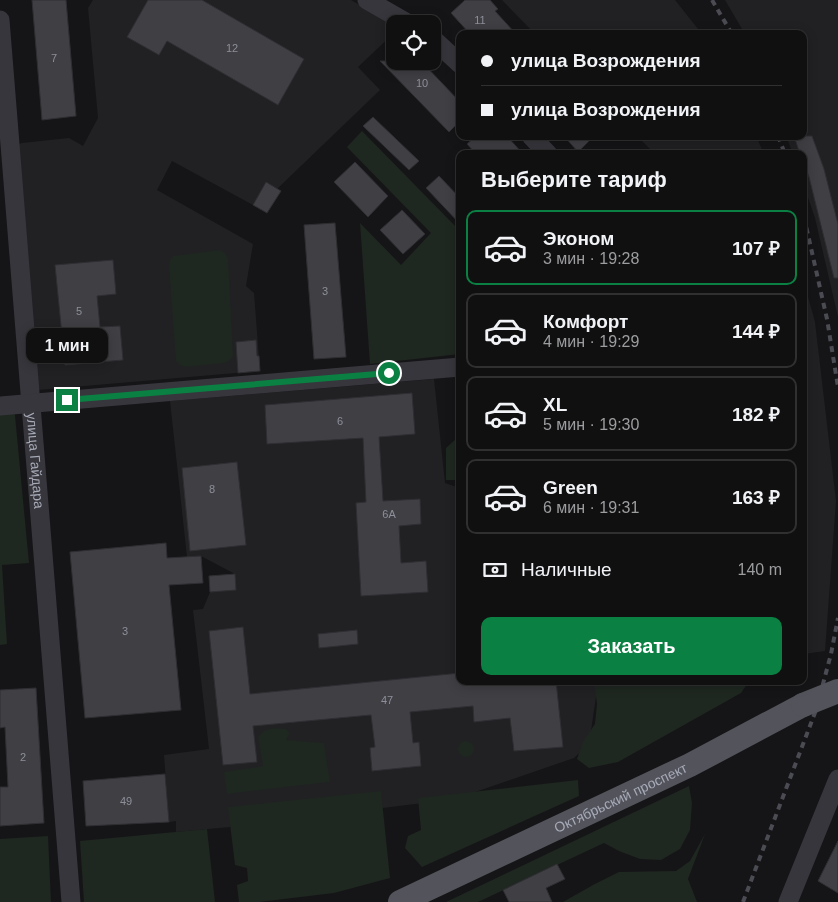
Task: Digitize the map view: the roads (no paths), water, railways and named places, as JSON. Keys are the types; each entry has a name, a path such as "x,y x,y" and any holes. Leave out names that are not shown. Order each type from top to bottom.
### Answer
{"main road":[{"name":"Октябрьский проспект","path":"400,902 690,765 803,705 838,691"}],"street":[{"path":"367,0 394,15"},
{"name":"улица Гайдара","path":"0,20 70,902"},
{"path":"441,46 456,60"},
{"path":"535,140 544,150"},
{"path":"0,406 456,367"},
{"path":"788,902 838,779"}],"railway":[{"path":"712,0 730,30"},
{"path":"780,140 783,150"},
{"path":"807,230 827,319 838,387"},
{"path":"743,902 816,710 831,654 838,618"}]}
